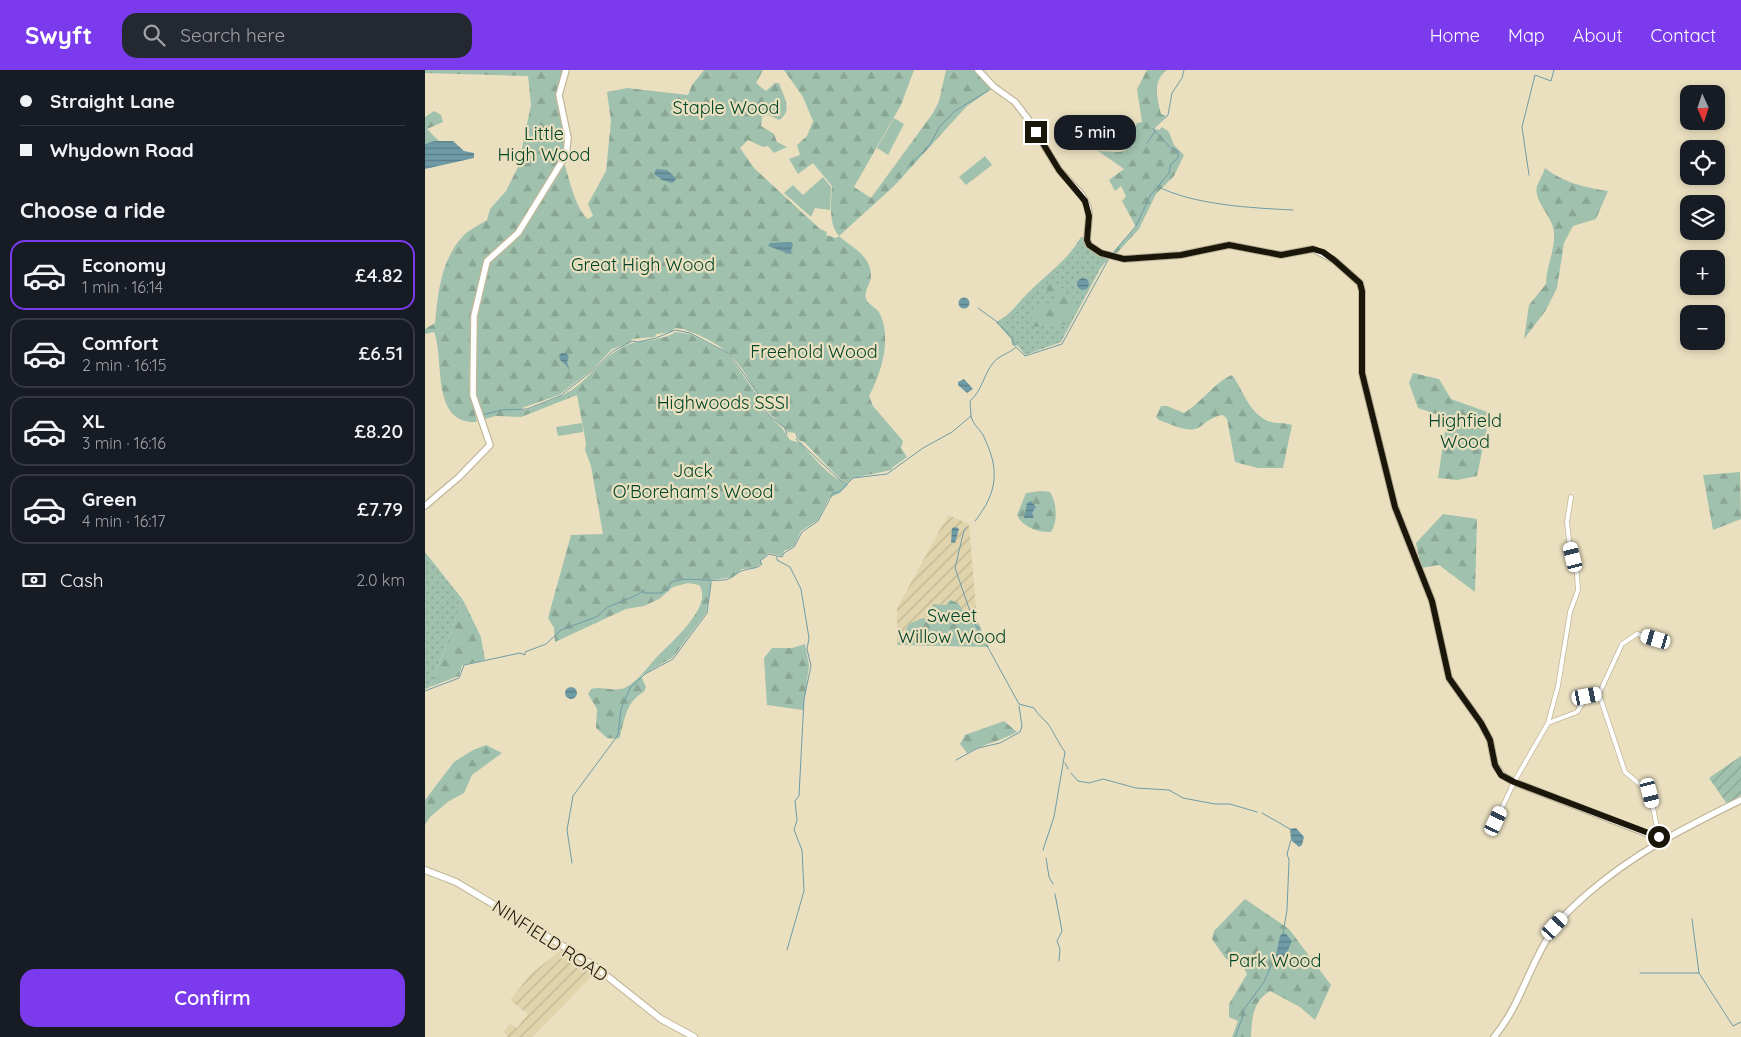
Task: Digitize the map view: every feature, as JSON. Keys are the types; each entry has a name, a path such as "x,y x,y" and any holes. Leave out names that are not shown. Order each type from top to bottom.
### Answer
{"main road":[{"name":"NINFIELD ROAD","path":"425,870 456,882 563,946 593,965 661,1019 695,1037"}],"street":[{"path":"425,506 459,477 489,444 473,394 474,316 487,260 518,233 566,155 568,138 559,95 566,70"},
{"path":"978,70 994,87 1015,102 1028,119 1059,170 1088,207 1087,240 1089,245 1110,257 1124,259 1181,255 1229,245 1281,255 1313,249 1323,252 1360,283 1362,291 1362,373 1395,507 1432,601 1449,678 1481,723 1490,740 1495,765 1501,775 1514,782 1660,838"},
{"path":"1496,821 1514,782 1548,723 1558,686 1570,612 1578,590 1577,574 1567,522 1571,497"},
{"path":"1656,639 1637,634 1622,644 1599,694 1625,772 1650,793 1660,838"},
{"path":"1548,723 1577,712 1587,696 1599,694"},
{"path":"1493,1037 1509,1015 1555,926 1606,878 1660,838 1741,800"}],"shaded area":[{"path":"948,515 969,524 977,620 970,620 958,603 950,600 946,606 939,604 934,620 909,624 897,645 897,608"},
{"path":"562,949 596,972 532,1037 507,1037 504,1031 508,1026 511,1024 517,1028 528,1014 510,1000 531,974"}],"green space":[{"name":"Little High Wood","path":"425,70 564,70 557,95 565,134 565,153 516,232 486,259 471,324 469,385 477,422 462,420 452,413 442,388 434,332 425,334 425,329 435,323 442,276 456,244 469,231 487,220 490,209 506,191 518,167 531,105 528,76 425,73"},
{"name":"Highwoods SSSI","path":"704,70 763,70 756,83 766,91 775,83 779,83 787,107 786,112 779,120 768,115 762,117 761,126 774,134 777,142 787,147 774,153 768,146 763,147 748,140 740,148 754,168 820,229 827,232 826,235 836,238 839,236 860,253 868,263 871,276 866,298 880,314 885,334 881,367 869,396 873,406 903,441 901,448 907,457 891,470 853,478 847,483 841,480 805,443 797,439 795,433 788,432 760,404 758,395 740,366 725,350 707,339 683,329 675,328 671,332 656,334 655,337 632,339 630,343 612,349 593,369 559,395 522,408 522,410 527,410 570,391 617,350 625,346 661,338 675,332 690,334 727,353 756,393 757,404 782,428 790,440 801,443 828,472 848,485 840,493 829,498 818,520 801,531 794,546 784,551 782,556 769,553 760,561 762,563 755,568 742,569 733,577 712,580 706,613 673,657 641,676 646,687 644,692 630,705 620,737 617,739 607,738 596,728 597,709 588,694 591,689 619,689 635,681 688,625 701,603 702,594 699,585 688,583 673,587 659,599 644,606 626,609 555,642 554,628 548,618 571,535 603,534 591,466 585,450 586,443 577,395 521,417 496,416 485,419 481,416 475,394 475,318 489,262 513,242 564,163 580,209 588,219 593,216 588,204 606,171 611,121 607,92 627,88 688,95 692,85"},
{"name":"Staple Wood","path":"784,70 914,70 901,105 854,187 871,198 933,113 939,101 946,70 976,70 993,88 967,106 894,186 839,236 835,231 832,219 832,186 813,163 798,174 789,159 800,155 797,145 807,136 813,121 803,97"},
{"path":"1147,70 1167,70 1162,74 1157,85 1161,114 1166,116 1153,128 1159,130 1162,127 1169,132 1174,145 1184,155 1174,176 1156,194 1139,229 1115,255 1112,254 1136,227 1122,201 1126,196 1121,186 1115,191 1109,180 1124,169 1098,151 1120,152 1126,150 1137,123 1142,122 1137,89"},
{"path":"434,111 441,115 443,122 427,129 439,141 425,144 425,117"},
{"path":"894,118 904,124 888,155 877,148"},
{"path":"985,156 992,165 966,185 959,177"},
{"path":"1545,168 1575,184 1608,191 1596,219 1573,226 1564,243 1557,288 1546,310 1524,339 1529,305 1546,284 1553,246 1553,227 1538,198 1537,192 1537,186"},
{"path":"823,177 831,187 830,210 815,208 811,217 784,193 793,185 803,195"},
{"path":"1081,237 1084,238 1092,250 1108,259 1100,269 1061,342 1025,355 1018,346 1012,345 1011,339 996,322 1010,312 1064,260"},
{"path":"1055,281 1065,295 1071,296 1075,300 1071,317 1067,324 1035,327 1029,325 1038,304 1055,302 1055,297 1045,289 1049,282"},
{"name":"Highfield Wood","path":"1413,373 1439,379 1451,399 1490,413 1477,476 1457,480 1438,478 1447,418 1418,408 1409,383"},
{"path":"1232,375 1251,407 1261,417 1271,422 1292,425 1283,468 1258,468 1235,462 1227,419 1223,415 1213,418 1198,428 1191,430 1172,425 1156,417 1161,406 1167,406 1184,413 1220,382"},
{"path":"582,423 583,432 558,436 556,427"},
{"path":"1740,472 1741,519 1713,530 1703,475"},
{"path":"1050,492 1054,501 1056,518 1051,532 1027,526 1017,515 1026,493"},
{"path":"1443,514 1477,519 1475,592 1439,565 1421,568 1416,543"},
{"path":"425,552 463,600 430,687 425,689"},
{"path":"463,600 481,637 485,660 462,665 459,676 430,687"},
{"name":"Sweet Willow Wood","path":"950,600 958,603 970,620 977,620 989,647 897,645 909,624 923,618 928,621 934,620 937,613 932,609 933,604 946,605"},
{"path":"805,644 809,666 803,710 767,705 764,658 772,648 792,648"},
{"path":"1004,721 1017,732 967,753 960,744 965,735"},
{"path":"486,745 502,753 472,775 464,793 449,801 430,817 425,825 425,800 454,762 473,750"},
{"path":"1741,756 1741,795 1727,804 1709,778"},
{"name":"Park Wood","path":"1245,899 1289,929 1331,985 1315,1020 1300,1007 1270,991 1264,995 1256,1006 1251,1037 1232,1037 1238,1021 1229,1017 1229,1004 1247,974 1242,965 1226,959 1212,939 1214,931"}],"water":[{"path":"434,141 453,141 464,151 474,153 474,158 425,169 425,144"},
{"path":"656,169 667,170 676,178 675,181 672,183 662,180 654,174"},
{"path":"791,242 793,244 790,254 768,246 770,243"},
{"path":"1081,278 1085,278 1089,284 1085,290 1081,290 1077,286 1077,282"},
{"path":"964,297 970,303 964,309 958,303"},
{"path":"566,353 569,357 567,362 570,372 567,366 560,360 559,355"},
{"path":"964,379 973,389 967,393 958,385 958,382"},
{"path":"1031,501 1036,507 1032,513 1034,518 1024,518 1027,503"},
{"path":"956,527 959,529 955,543 951,542 952,528"},
{"path":"569,687 573,687 577,693 573,699 569,699 565,695 565,691"},
{"path":"1296,828 1304,837 1302,845 1299,847 1291,840 1290,829"},
{"path":"1283,933 1292,941 1284,959 1275,960 1280,936"}],"waterway":[{"path":"1113,253 1136,226 1150,196 1169,173 1171,164 1178,158 1178,151 1171,148 1153,129 1168,115 1172,93 1182,78 1184,70"},
{"path":"1529,175 1522,127 1535,75 1551,81 1554,70"},
{"path":"907,168 929,146 940,126 955,111 989,90"},
{"path":"1147,143 1155,131"},
{"path":"1157,186 1171,192 1205,201 1242,207 1293,210"},
{"path":"778,556 782,557 784,553 794,547 802,532 818,521 833,493 839,492 853,478 887,474 923,448 952,432 971,416 970,401 978,392 990,368 998,358 1016,347 1025,356 1062,344 1108,260"},
{"path":"978,308 996,321 1012,338 1015,346"},
{"path":"483,415 501,410 527,409 560,396 593,370 613,351 632,341 638,342 656,338 675,330 690,333 728,353 757,392 759,404 785,428 787,434"},
{"path":"749,408 759,404"},
{"path":"971,416 983,435 994,470 992,490 983,510 975,521"},
{"path":"796,439 841,481 847,484"},
{"path":"967,527 964,530 955,568 972,617"},
{"path":"425,691 459,678 464,665 520,653 525,655 525,652 546,644 561,630 596,617 608,607 637,595 644,590 643,593 662,593 671,582 678,580 727,579 742,571 760,566 762,564 760,561 769,554 777,556 777,560 790,567 801,589 809,638 807,649 811,666 804,699 799,796 795,801 797,820 794,830 802,850 804,891 787,950"},
{"path":"572,863 567,830 573,796 618,735 621,709 630,688 645,674 673,659 707,613 711,583"},
{"path":"974,622 1019,704 1034,708 1050,726 1065,752 1054,817 1043,850"},
{"path":"956,760 978,748 1000,743 1020,732 1022,726 1019,706"},
{"path":"1065,763 1068,769"},
{"path":"1071,773 1078,781 1089,783 1103,779 1136,788 1169,790 1183,798 1215,804 1230,804 1257,812"},
{"path":"1262,813 1290,829"},
{"path":"1283,933 1287,910 1289,860 1287,854 1291,840"},
{"path":"1046,858 1049,877 1053,884"},
{"path":"1055,894 1062,931 1057,941 1060,949 1059,961"},
{"path":"1692,919 1699,973 1733,1026 1741,1022"},
{"path":"1235,1037 1244,1009 1264,982 1271,966"},
{"path":"1640,973 1699,973"}],"route":[{"path":"1036,132 1059,170 1082,195 1088,207 1089,216 1087,240 1089,245 1101,253 1124,259 1181,255 1229,245 1281,255 1313,249 1323,252 1360,283 1362,291 1362,373 1395,507 1432,601 1449,678 1455,690 1481,723 1490,740 1495,765 1501,775 1514,782 1659,837"}],"park label":[{"name":"Great High Wood","path":"643,265"},
{"name":"Freehold Wood","path":"814,352"},
{"name":"Jack O'Boreham's Wood","path":"693,481"}]}
